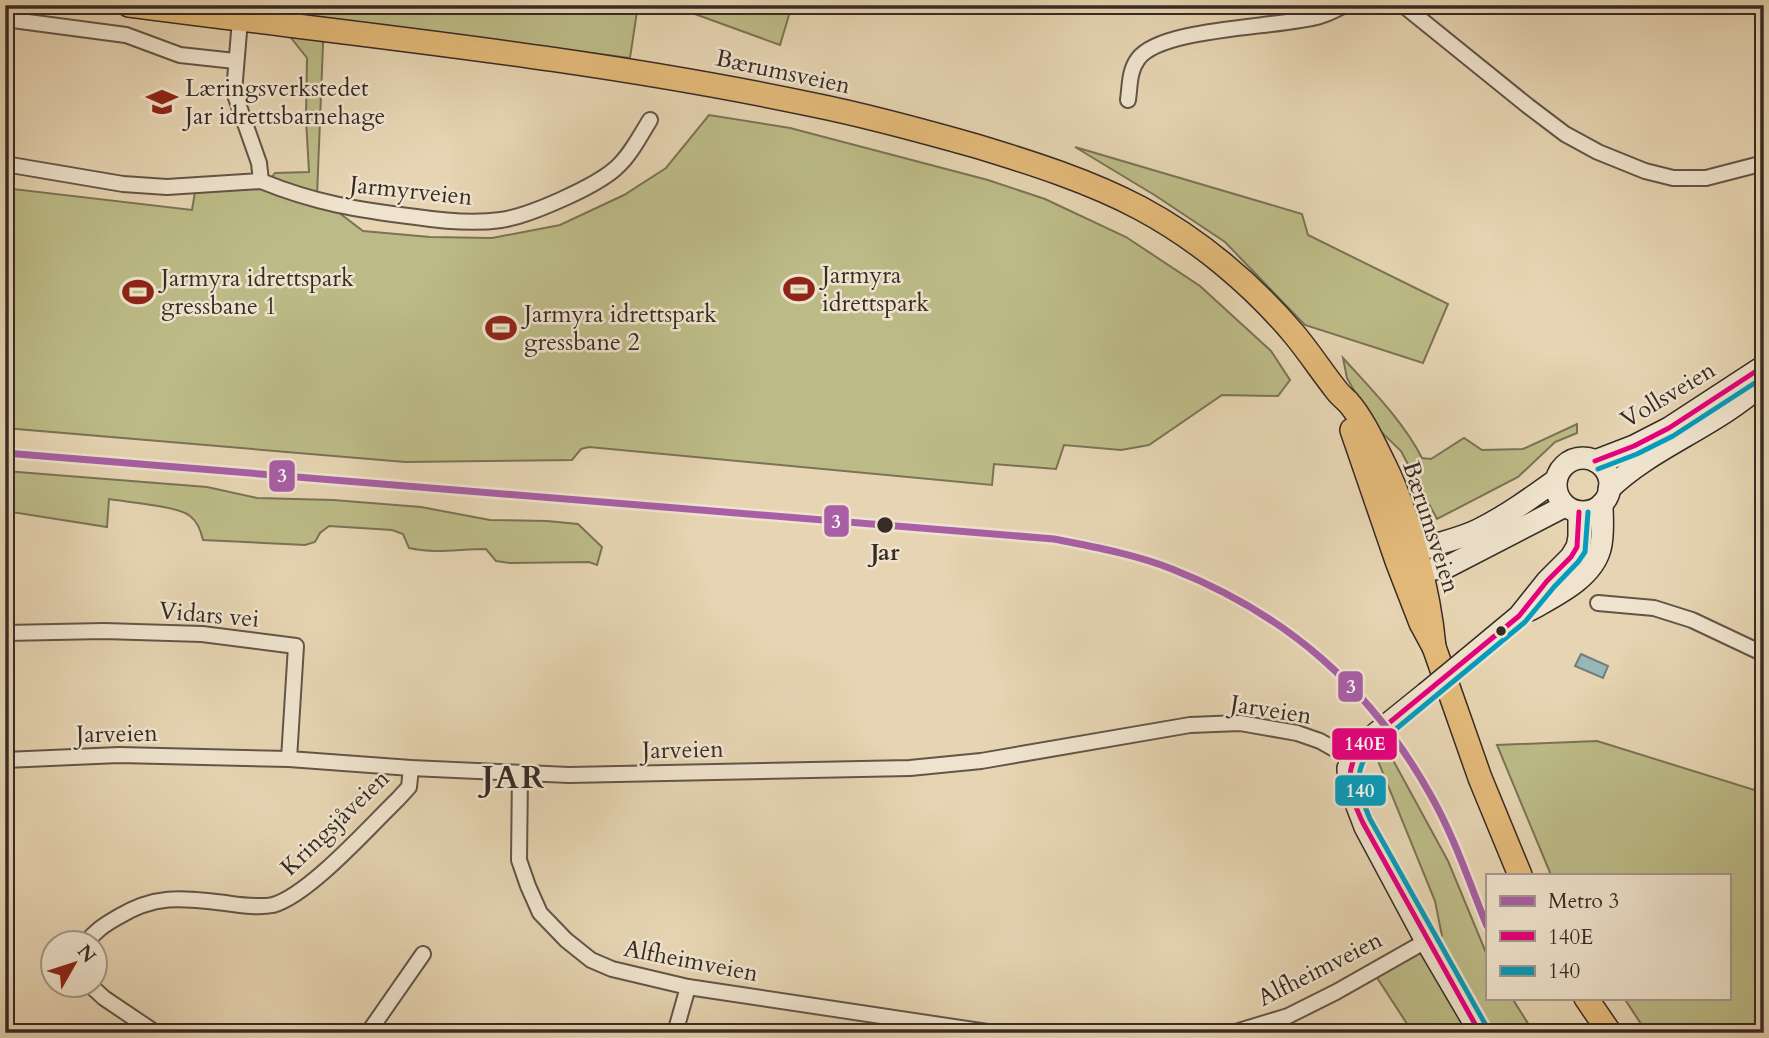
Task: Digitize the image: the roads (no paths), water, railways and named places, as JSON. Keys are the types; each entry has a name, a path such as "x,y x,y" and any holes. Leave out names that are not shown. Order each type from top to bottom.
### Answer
{"main road":[{"name":"Bærumsveien","path":"129,5 503,52 689,79 899,124 1037,165 1141,209 1207,253 1239,279 1285,324 1339,394 1341,407 1410,561 1421,623 1434,648 1475,765 1520,874"},
{"name":"Vollsveien","path":"1595,461 1634,446 1762,377"},
{"name":"Vollsveien","path":"1605,497 1637,465 1714,421 1762,377"},
{"path":"1410,561 1477,530 1516,508 1556,480 1570,461 1595,461 1605,471 1600,549 1592,565 1569,586 1519,616 1371,737 1352,759 1348,768 1349,785 1357,808 1426,941 1480,1033"},
{"path":"1556,480 1559,498 1572,509 1587,512 1605,497"},
{"path":"1410,561 1448,566 1572,509"},
{"path":"1519,616 1577,547 1572,509"},
{"path":"1587,1000 1610,1033"}],"street":[{"path":"1128,100 1131,72 1139,58 1154,45 1179,38 1320,16 1345,5"},
{"path":"1403,5 1565,134 1598,152 1645,171 1673,178 1706,178 1764,163"},
{"path":"5,19 126,35 180,55 235,61"},
{"path":"240,20 234,92 259,163 261,181"},
{"name":"Jarmyrveien","path":"5,164 123,184 167,187 261,181 300,196 374,212 452,222 502,220 553,203 603,179 619,166 650,120"},
{"path":"1598,603 1654,608 1692,620 1764,654"},
{"name":"Vidars vei","path":"5,633 104,631 202,634 296,646 289,759"},
{"name":"Jarveien","path":"5,760 119,755 289,759 569,775 910,768 981,761 1190,725 1240,723 1297,733 1320,741 1352,759"},
{"name":"Kringsjåveien","path":"96,930 135,907 160,899 182,898 252,906 272,905 290,897 316,878 398,799 409,787 411,768"},
{"name":"Alfheimveien","path":"520,774 519,860 540,913 566,940 591,960 612,969 688,987 994,1033"},
{"name":"Alfheimveien","path":"1232,1033 1288,1016 1426,941"},
{"path":"368,1033 423,954"},
{"path":"675,1033 688,987"},
{"path":"107,1000 156,1033"}],"water":[{"path":"1581,654 1608,666 1603,678 1575,666"}],"metro line":[{"name":"3","path":"5,453 1054,539 1114,551 1158,564 1213,587 1252,608 1321,658 1352,688 1406,755 1430,794 1454,843 1486,923"}],"place":[{"name":"Læringsverkstedet Jar idrettsbarnehage","path":"162,102"},
{"name":"Jarmyra idrettspark","path":"799,289"},
{"name":"Jarmyra idrettspark gressbane 1","path":"138,292"},
{"name":"Jarmyra idrettspark gressbane 2","path":"501,328"},
{"name":"Jar","path":"885,525"}],"district":[{"name":"JAR","path":"514,778"}]}
